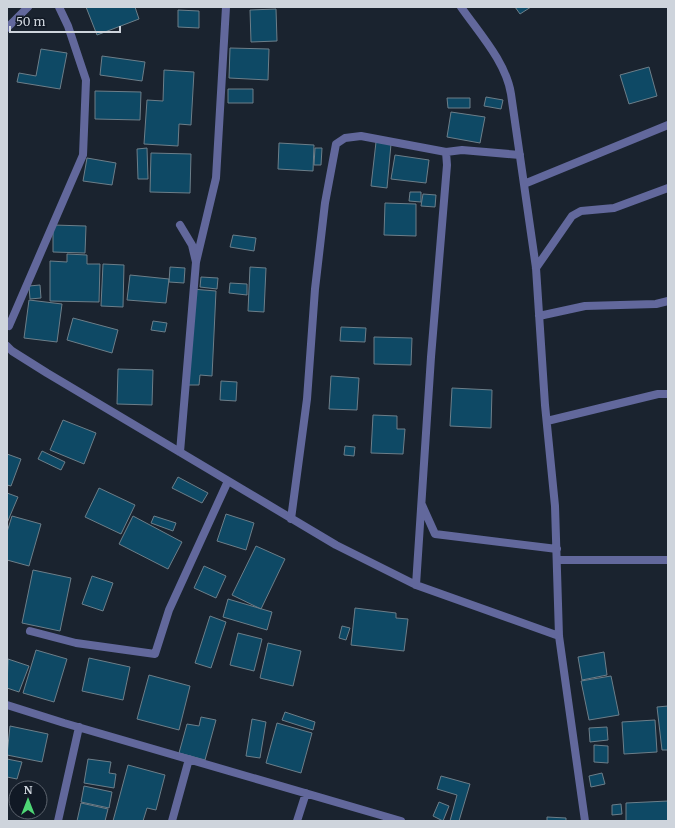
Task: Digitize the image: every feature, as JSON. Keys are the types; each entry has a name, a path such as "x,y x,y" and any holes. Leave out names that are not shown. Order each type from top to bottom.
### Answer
{"street":[{"path":"7,28 28,7"},
{"path":"7,325 9,326 83,155 86,80 68,26 59,7"},
{"path":"180,452 196,262 216,178 226,7"},
{"path":"461,7 494,54 510,84 536,268 547,421 555,506 558,560 559,636 585,821"},
{"path":"524,184 668,125"},
{"path":"291,519 307,399 315,289 325,203 336,144 345,138 361,136 446,152 462,150 520,154"},
{"path":"416,585 447,165 446,152"},
{"path":"536,268 572,216 581,212 614,208 668,188"},
{"path":"180,225 192,245 196,262"},
{"path":"539,316 585,306 656,304 668,301"},
{"path":"7,346 12,351 41,369 336,545 416,585 559,636"},
{"path":"547,421 658,394 668,394"},
{"path":"30,631 76,643 155,654 168,610 228,481"},
{"path":"421,505 435,534 557,549"},
{"path":"558,560 668,560"},
{"path":"7,705 79,728 402,821"},
{"path":"58,821 79,728"},
{"path":"172,821 189,759"},
{"path":"297,821 306,793"}],"building":[{"path":"86,7 135,7 139,19 97,35"},
{"path":"515,7 531,7 520,14"},
{"path":"276,9 277,41 251,42 250,10"},
{"path":"178,10 199,11 199,28 178,27"},
{"path":"230,48 269,49 268,80 229,78"},
{"path":"41,49 67,53 60,89 17,82 19,73 36,76"},
{"path":"102,56 145,62 142,81 100,75"},
{"path":"649,67 657,96 629,104 620,75"},
{"path":"164,70 194,72 191,125 179,124 178,146 144,144 147,100 163,101"},
{"path":"228,89 253,89 253,103 228,103"},
{"path":"95,91 141,92 140,120 95,119"},
{"path":"486,97 503,100 501,109 484,106"},
{"path":"447,98 470,98 470,108 448,108"},
{"path":"451,112 485,117 480,143 447,137"},
{"path":"376,142 391,144 387,188 371,186"},
{"path":"279,143 314,145 313,171 278,169"},
{"path":"147,148 148,179 138,179 137,149"},
{"path":"315,148 322,148 321,165 314,165"},
{"path":"151,153 191,154 190,193 150,192"},
{"path":"395,155 429,160 426,183 391,179"},
{"path":"87,158 116,163 112,185 83,181"},
{"path":"410,192 421,192 421,202 409,201"},
{"path":"423,194 436,195 435,207 421,206"},
{"path":"385,203 416,204 416,236 384,235"},
{"path":"53,225 86,226 85,253 53,252"},
{"path":"233,235 256,238 254,251 230,247"},
{"path":"67,254 87,255 87,264 100,264 99,302 50,301 50,261 67,262"},
{"path":"103,264 124,265 123,307 101,306"},
{"path":"170,267 185,268 184,283 169,282"},
{"path":"250,267 266,268 264,312 248,311"},
{"path":"130,275 169,279 166,303 127,300"},
{"path":"201,277 218,278 217,289 200,287"},
{"path":"230,283 247,284 247,295 229,293"},
{"path":"40,285 41,298 30,299 29,286"},
{"path":"192,289 216,291 212,376 200,375 199,385 187,385"},
{"path":"29,300 62,304 57,342 24,338"},
{"path":"73,318 118,330 112,353 67,340"},
{"path":"153,321 167,323 165,332 151,330"},
{"path":"341,327 366,328 365,342 340,341"},
{"path":"374,337 412,338 411,365 374,364"},
{"path":"118,369 153,370 152,405 117,404"},
{"path":"331,376 359,378 357,410 329,409"},
{"path":"221,381 237,382 236,401 220,400"},
{"path":"452,388 492,390 491,428 450,426"},
{"path":"373,415 397,416 397,429 405,429 403,454 371,453"},
{"path":"63,420 96,433 84,464 50,450"},
{"path":"345,446 355,447 354,456 344,455"},
{"path":"42,451 65,462 61,470 38,459"},
{"path":"7,454 21,459 11,486 7,485"},
{"path":"178,477 208,493 202,503 172,488"},
{"path":"99,488 135,505 121,534 85,517"},
{"path":"7,493 18,497 7,523"},
{"path":"226,514 254,523 246,550 217,541"},
{"path":"12,516 41,524 29,566 7,560 7,532"},
{"path":"133,516 182,542 168,569 119,544"},
{"path":"154,516 176,523 173,531 151,523"},
{"path":"256,546 285,559 261,609 232,595"},
{"path":"204,566 226,576 216,598 194,588"},
{"path":"33,570 71,578 60,631 22,623"},
{"path":"92,576 113,583 103,611 82,604"},
{"path":"228,599 272,612 267,630 223,617"},
{"path":"355,608 396,613 396,618 408,619 404,651 351,645"},
{"path":"210,616 226,622 211,668 195,663"},
{"path":"342,626 350,628 346,640 339,638"},
{"path":"238,633 262,639 254,671 230,665"},
{"path":"268,643 301,651 293,686 260,678"},
{"path":"36,650 67,659 54,702 23,693"},
{"path":"604,652 607,675 582,680 578,657"},
{"path":"89,658 130,667 123,700 82,691"},
{"path":"8,659 29,666 19,692 7,688"},
{"path":"149,675 190,686 179,730 137,719"},
{"path":"611,676 619,715 589,720 581,681"},
{"path":"668,706 668,750 662,750 657,707"},
{"path":"285,712 315,722 313,730 282,720"},
{"path":"201,717 216,720 205,760 179,753 187,724 199,726"},
{"path":"252,719 266,722 260,758 246,756"},
{"path":"655,720 657,752 624,754 622,722"},
{"path":"277,723 312,733 301,773 266,763"},
{"path":"10,726 48,734 42,762 7,755"},
{"path":"607,727 608,740 590,742 589,728"},
{"path":"594,745 608,746 608,763 594,762"},
{"path":"7,759 22,762 17,779 7,777"},
{"path":"88,759 111,762 109,773 116,774 114,788 84,783"},
{"path":"128,765 165,775 156,810 147,808 143,821 113,821"},
{"path":"602,773 605,784 591,787 589,776"},
{"path":"441,776 470,784 459,821 450,821 457,795 437,789"},
{"path":"84,786 112,792 109,808 81,802"},
{"path":"668,801 668,821 626,821 626,803"},
{"path":"439,802 449,806 443,821 433,816"},
{"path":"81,803 108,809 105,821 77,821"},
{"path":"621,804 622,814 612,815 612,805"},
{"path":"547,817 566,818 566,821 547,821"}]}
